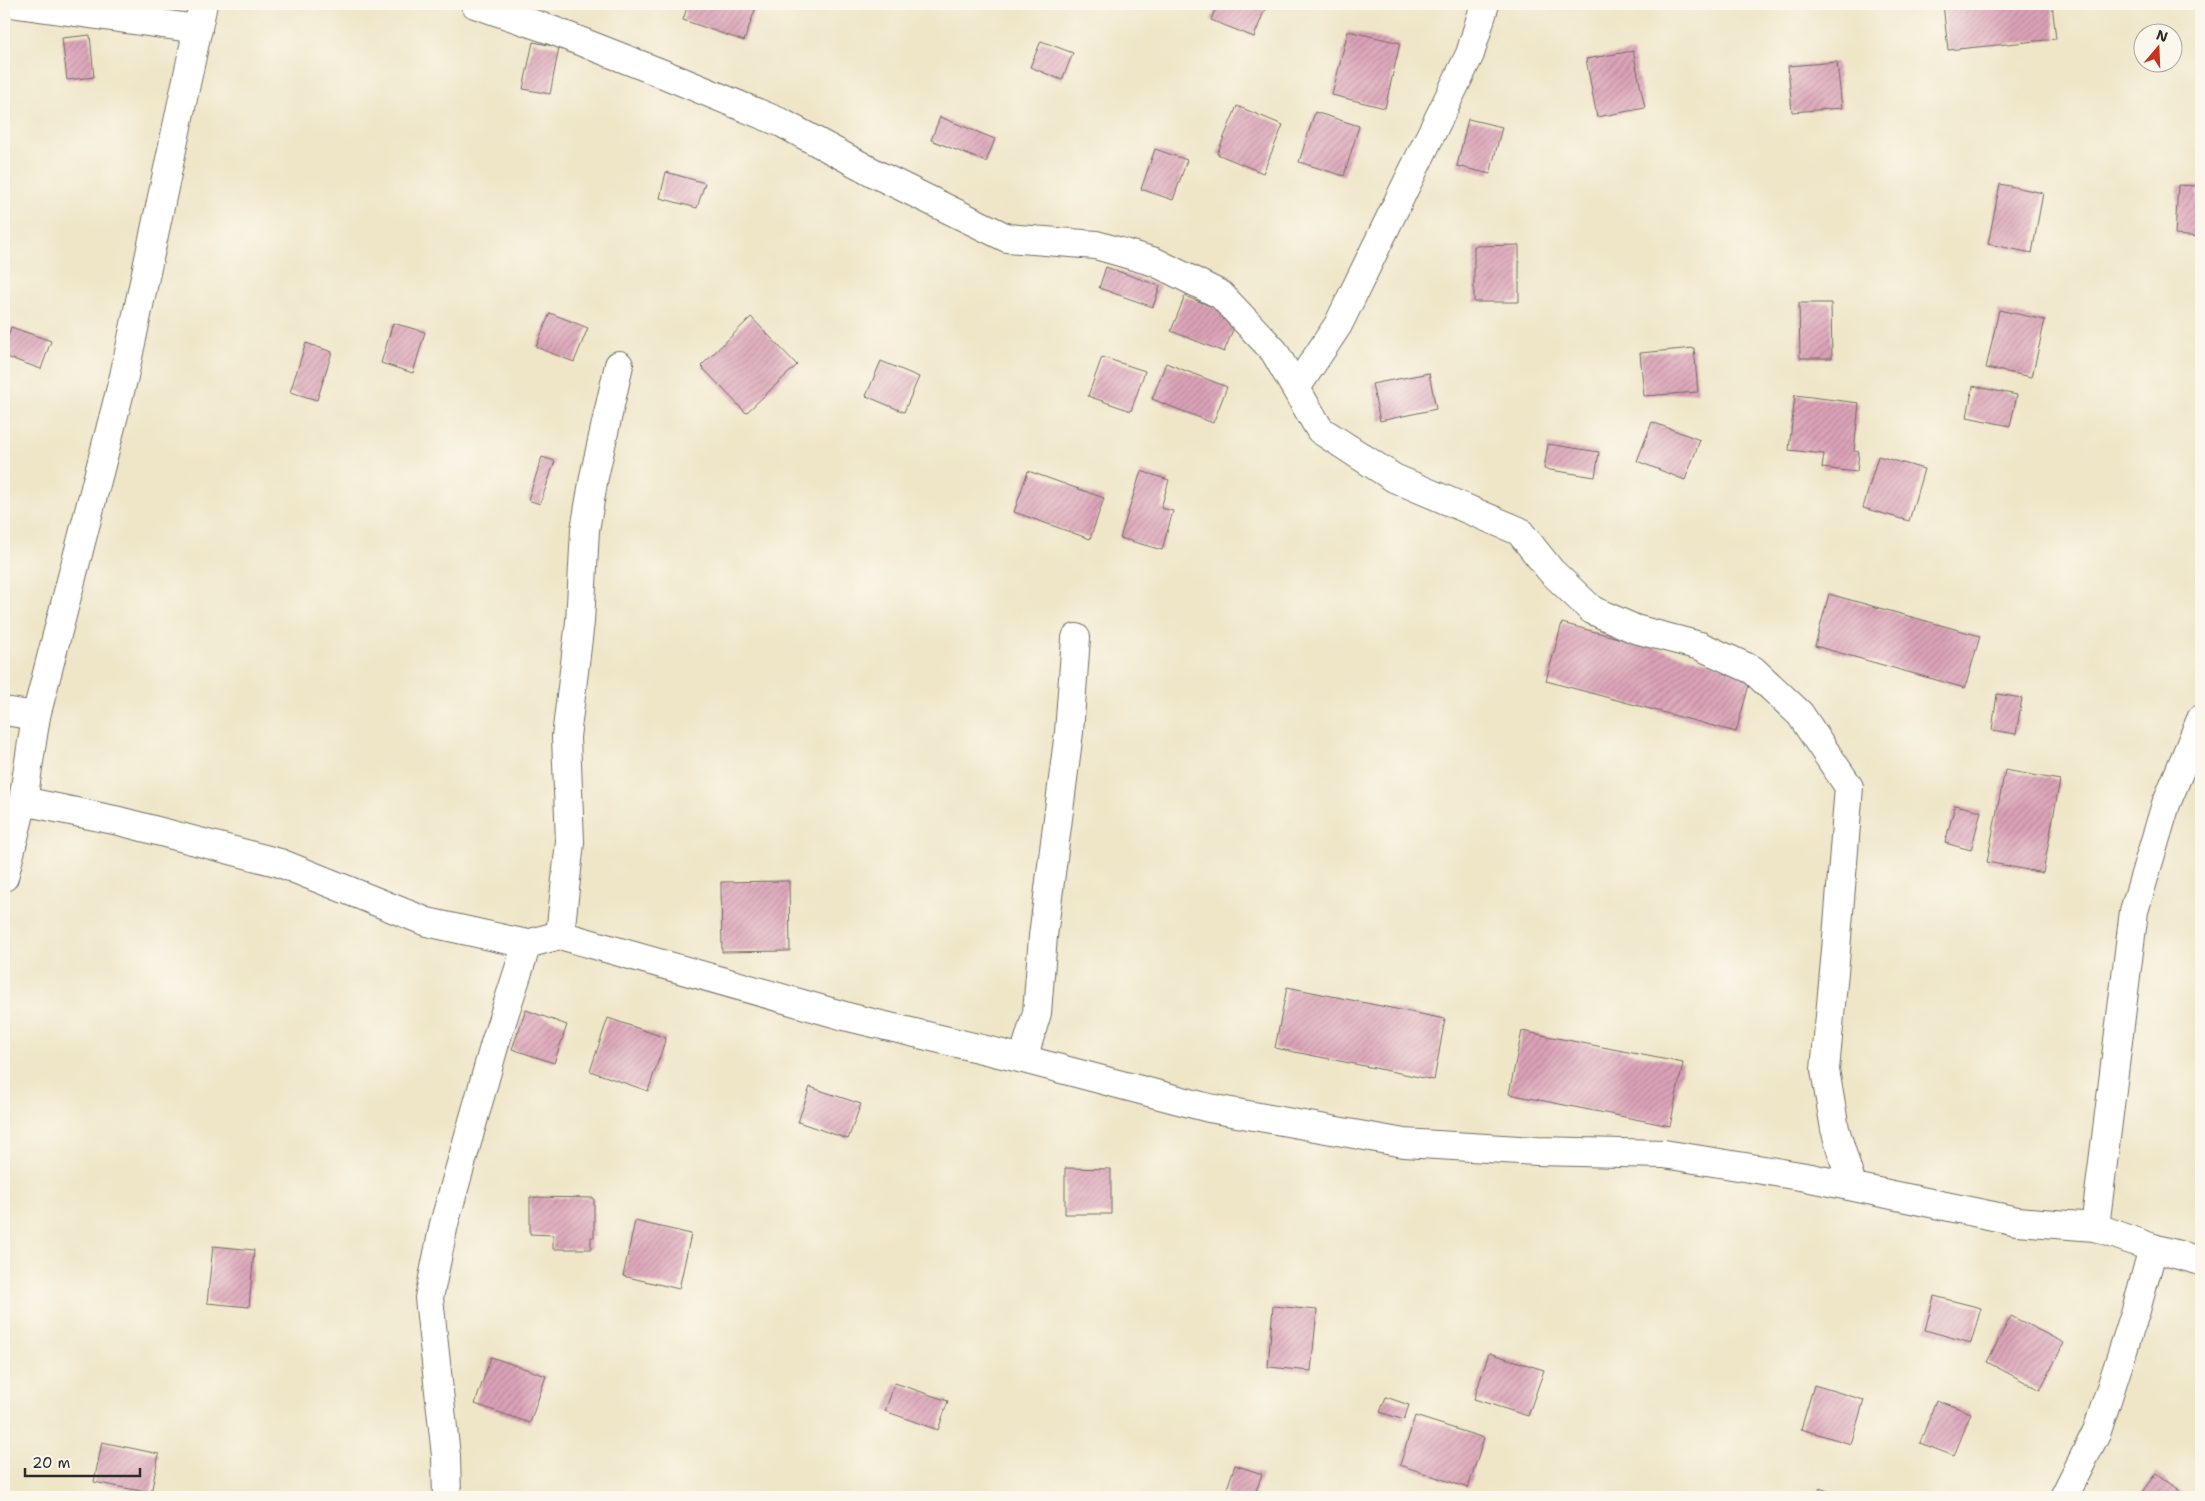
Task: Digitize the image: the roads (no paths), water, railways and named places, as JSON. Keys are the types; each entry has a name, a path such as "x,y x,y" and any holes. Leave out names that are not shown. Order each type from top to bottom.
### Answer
{"street":[{"path":"4,877 23,801 36,716 124,376 200,16 17,4"},
{"path":"475,4 657,71 782,123 878,175 1007,238 1096,245 1155,262 1221,295 1274,352 1320,430 1394,478 1519,531 1551,571 1592,610 1634,629 1700,646 1753,670 1800,714 1848,787 1825,1070 1835,1129 1852,1186"},
{"path":"1296,388 1338,325 1470,54 1485,4"},
{"path":"560,935 570,842 566,737 580,622 586,530 594,477 619,365"},
{"path":"1023,1059 1037,1013 1043,936 1069,732 1076,638"},
{"path":"4,711 36,716"},
{"path":"2095,1227 2134,911 2166,804 2201,719"},
{"path":"23,801 119,821 280,864 427,922 527,944 560,935 848,1017 1023,1059 1209,1108 1404,1143 1537,1151 1664,1154 1852,1186 2017,1221 2095,1227 2153,1248 2201,1261"},
{"path":"447,1497 446,1456 429,1298 444,1224 495,1043 527,944"},
{"path":"2064,1497 2097,1431 2136,1310 2153,1248"}]}
